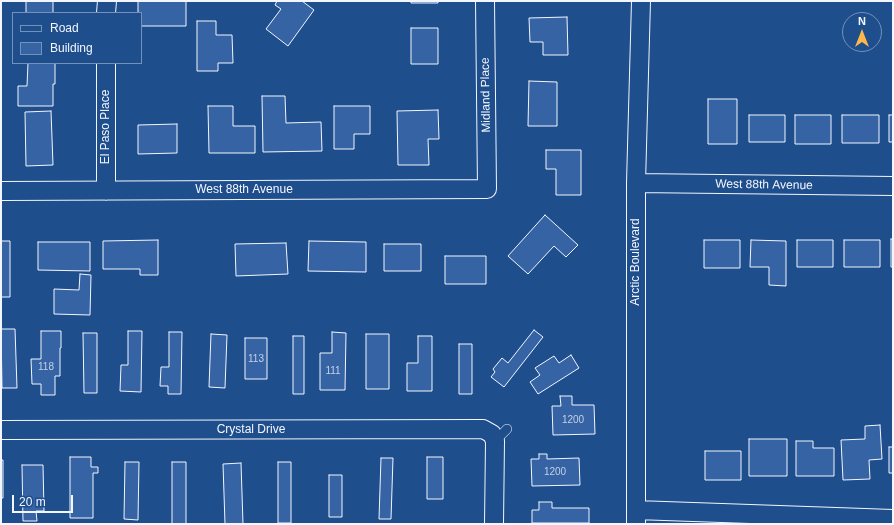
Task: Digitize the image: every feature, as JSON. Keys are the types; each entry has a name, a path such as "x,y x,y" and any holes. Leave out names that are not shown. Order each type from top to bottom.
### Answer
{"street":[{"path":"106,1 106,12"},
{"name":"Midland Place","path":"485,1 487,189"},
{"name":"Arctic Boulevard","path":"636,517 636,183 641,1"},
{"name":"El Paso Place","path":"106,64 106,191"},
{"name":"West 88th Avenue","path":"636,183 893,186"},
{"name":"West 88th Avenue","path":"1,191 487,189"},
{"name":"Crystal Drive","path":"1,430 483,429 492,434 501,435 494,524"},
{"path":"636,517 893,519"}],"building":[{"path":"26,1 53,1 53,12 26,12"},
{"path":"138,1 186,1 186,26 142,26 142,12 138,12"},
{"path":"277,1 302,1 314,10 288,46 266,29 281,9 275,5"},
{"path":"411,1 438,1 438,3 411,3"},
{"path":"567,17 568,55 543,55 543,42 530,42 529,18"},
{"path":"197,21 216,21 216,35 232,35 233,63 218,63 218,71 197,71"},
{"path":"411,28 438,28 438,64 411,64"},
{"path":"28,64 55,64 53,106 18,106 18,86 27,86"},
{"path":"529,81 557,82 557,126 528,126"},
{"path":"262,96 285,96 286,123 321,122 322,151 263,152"},
{"path":"708,99 737,99 737,144 708,144"},
{"path":"208,106 233,106 233,126 255,126 255,153 209,153"},
{"path":"334,106 370,106 370,134 354,134 354,149 334,149"},
{"path":"438,110 439,139 428,139 429,165 398,165 397,111"},
{"path":"51,111 53,165 26,166 25,112"},
{"path":"749,115 785,115 785,142 749,142"},
{"path":"795,115 831,115 831,144 795,144"},
{"path":"842,115 879,115 879,143 842,143"},
{"path":"889,115 893,115 893,142 889,142"},
{"path":"177,124 177,153 138,154 138,125"},
{"path":"546,150 581,150 581,195 556,195 556,169 546,169"},
{"path":"545,215 578,245 566,257 554,246 528,274 508,256"},
{"path":"891,239 893,239 893,267 891,267"},
{"path":"158,240 158,275 140,275 140,269 103,269 103,241"},
{"path":"704,240 740,240 740,268 704,268"},
{"path":"751,240 786,241 786,286 769,285 769,267 750,267"},
{"path":"797,240 833,240 833,267 797,267"},
{"path":"844,240 880,240 880,267 844,267"},
{"path":"1,241 10,241 10,297 1,297"},
{"path":"309,241 366,242 366,272 308,271"},
{"path":"38,242 90,242 90,271 38,270"},
{"path":"286,243 288,274 236,276 235,244"},
{"path":"384,244 421,244 421,271 384,271"},
{"path":"445,256 486,256 486,284 445,284"},
{"path":"80,274 91,275 90,315 54,314 54,289 79,290"},
{"path":"1,329 15,329 17,388 2,388"},
{"path":"534,330 543,337 504,387 491,377 495,372 493,369 502,358 508,363"},
{"path":"41,331 61,331 60,376 55,376 55,395 41,395 41,384 32,384 31,359 41,359"},
{"path":"128,331 142,331 141,392 120,391 121,365 128,365"},
{"path":"169,332 182,332 181,394 168,394 168,386 160,386 161,367 169,367"},
{"path":"332,332 346,333 345,390 320,390 320,353 332,353"},
{"path":"83,333 97,333 97,393 84,393"},
{"path":"211,334 227,335 225,388 209,387"},
{"path":"366,334 389,334 389,389 366,389"},
{"path":"293,336 304,336 304,394 293,394"},
{"path":"418,336 432,336 432,391 407,391 407,363 418,363"},
{"path":"245,338 267,338 267,379 245,379"},
{"path":"459,344 472,344 472,394 459,394"},
{"path":"571,355 579,368 538,394 530,382 540,375 535,368 554,356 559,363"},
{"path":"560,396 572,396 572,405 594,405 595,434 553,435 552,406 561,406"},
{"path":"880,425 882,459 869,460 870,479 843,480 841,440 865,439 865,426"},
{"path":"749,439 787,439 787,476 749,476"},
{"path":"796,441 813,441 813,448 834,448 834,476 796,476"},
{"path":"889,447 893,447 893,473 889,473"},
{"path":"705,451 741,451 741,480 705,480"},
{"path":"539,454 547,454 547,459 579,458 580,485 532,486 531,459 539,459"},
{"path":"70,457 91,457 91,467 98,467 98,473 93,473 93,518 70,518"},
{"path":"427,457 443,457 443,499 427,499"},
{"path":"381,458 393,458 391,519 379,519"},
{"path":"1,460 3,460 3,498 1,498"},
{"path":"125,462 139,462 138,520 124,519"},
{"path":"172,462 186,462 186,524 172,524"},
{"path":"278,462 291,462 291,523 278,523"},
{"path":"241,463 243,524 225,524 223,464"},
{"path":"22,465 43,465 44,511 36,511 37,521 23,521"},
{"path":"329,475 342,475 342,517 329,517"},
{"path":"539,502 552,502 552,508 589,508 589,523 532,523 532,510 539,510"}]}
